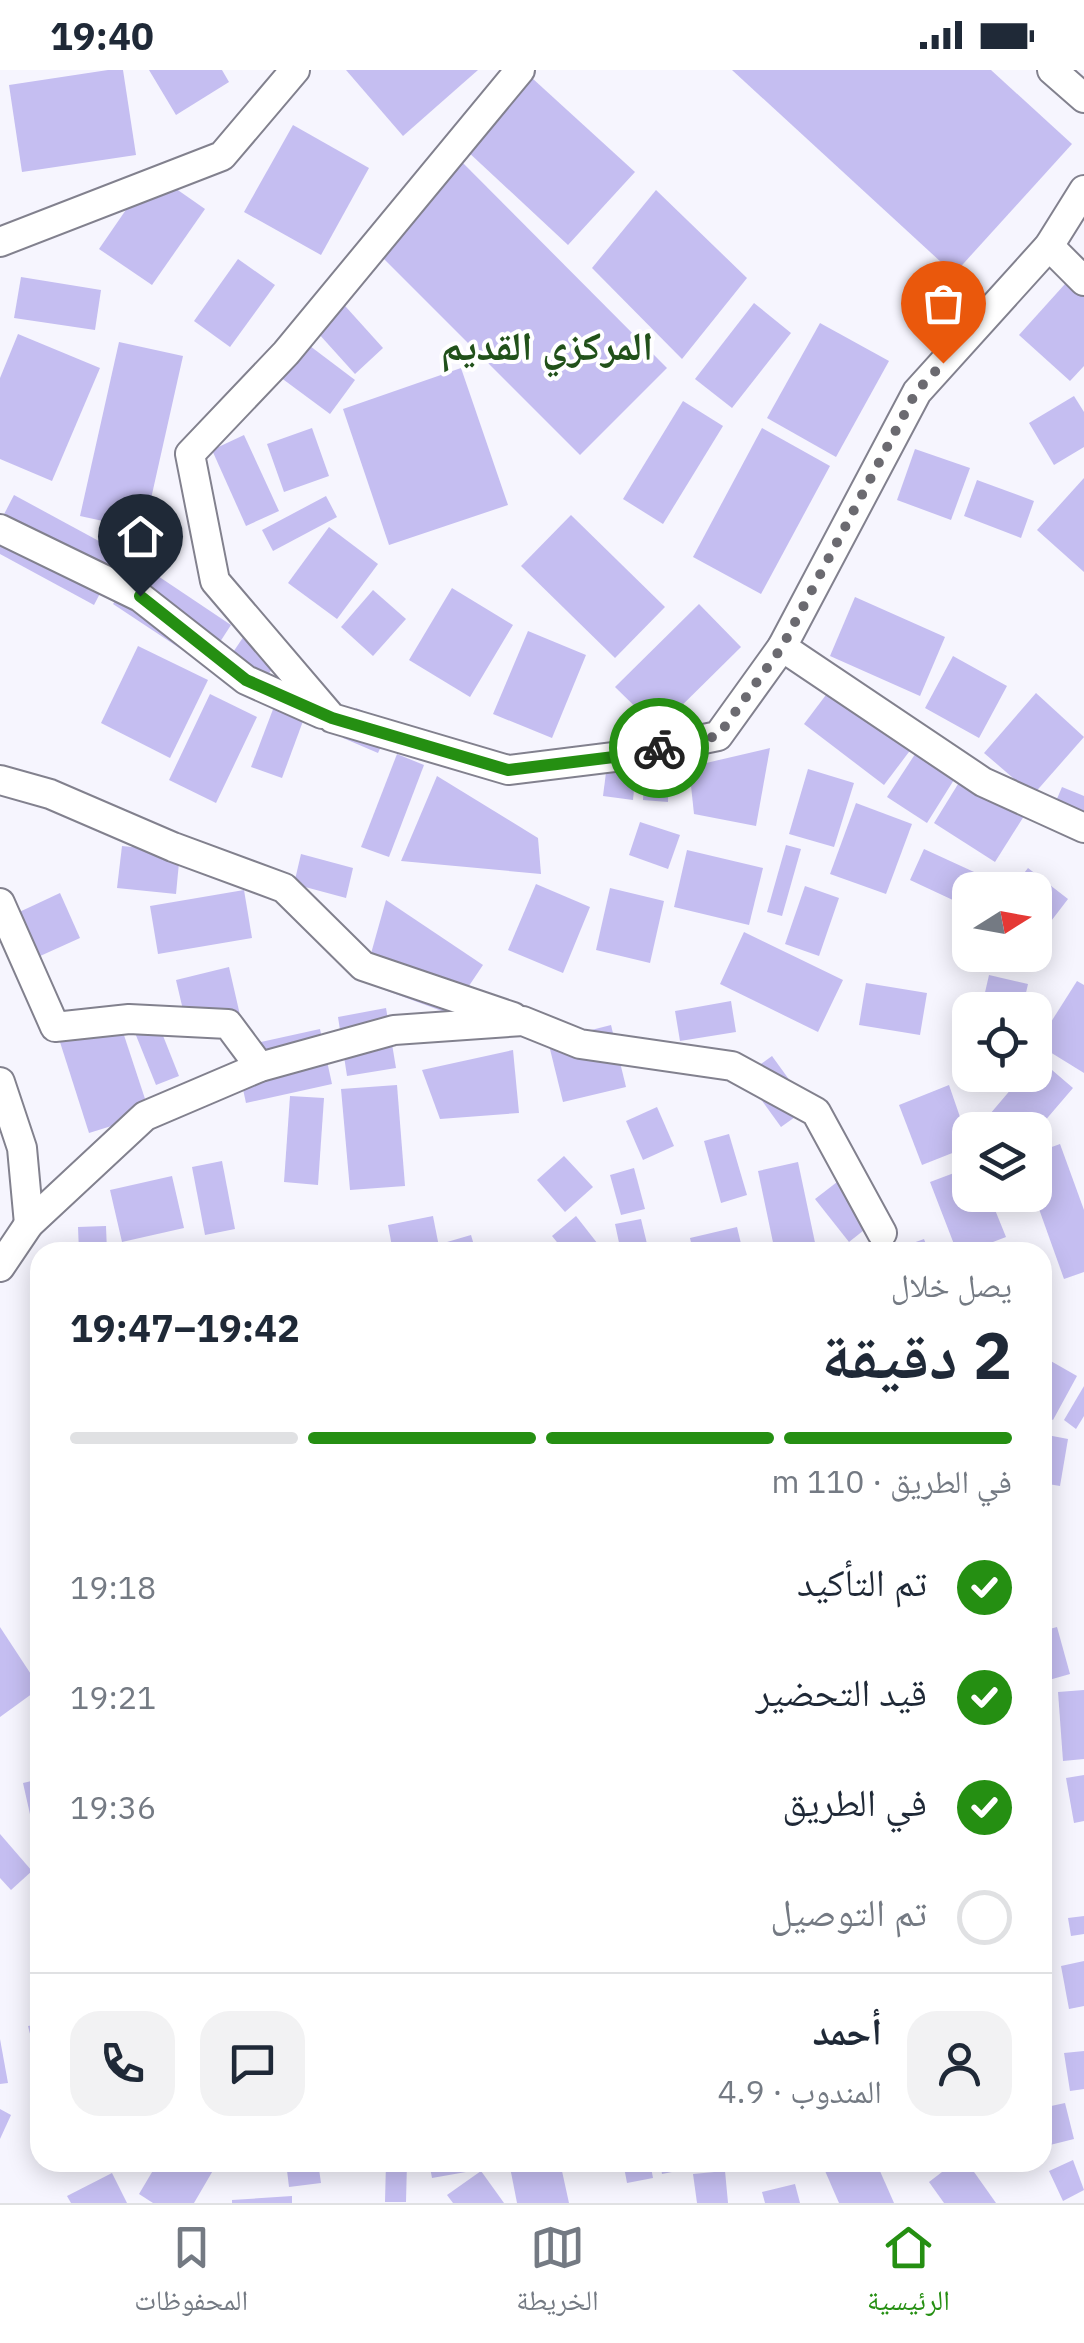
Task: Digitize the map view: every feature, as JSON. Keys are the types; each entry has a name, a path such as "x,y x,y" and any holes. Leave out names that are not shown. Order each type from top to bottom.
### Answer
{"street":[{"path":"0,242 222,156 295,70"},
{"path":"332,718 215,581 190,454 286,353 520,70"},
{"path":"1052,70 1084,98"},
{"path":"0,529 140,596 246,680 332,718 508,770 622,756 718,736 782,647 916,392 1049,246 1084,190"},
{"path":"1049,246 1084,280"},
{"path":"782,647 983,782 1084,828"},
{"path":"0,780 50,794 284,888 364,966 580,1044 732,1066 816,1112 882,1233"},
{"path":"0,903 54,1028 129,1019 228,1024 260,1067"},
{"path":"0,1267 29,1224 144,1116 260,1067 394,1030 524,1021"},
{"path":"0,1082 22,1148 29,1224"}],"building":[{"path":"123,70 136,155 22,172 9,85"},
{"path":"149,70 222,70 229,82 176,115"},
{"path":"346,70 478,70 403,136"},
{"path":"732,70 991,70 1072,144 954,274"},
{"path":"532,78 635,172 568,245 466,150"},
{"path":"293,125 369,168 321,255 244,212"},
{"path":"449,149 667,368 580,455 362,237"},
{"path":"152,172 205,209 152,285 99,249"},
{"path":"656,190 747,278 682,359 592,268"},
{"path":"238,259 275,285 230,347 194,321"},
{"path":"1074,274 1084,283 1084,366 1070,381 1019,335"},
{"path":"21,277 101,290 95,330 14,318"},
{"path":"337,297 383,348 355,374 309,323"},
{"path":"754,303 791,333 732,408 695,379"},
{"path":"820,323 889,361 836,457 767,418"},
{"path":"18,334 100,368 52,481 0,459 0,378"},
{"path":"119,342 183,356 144,530 80,516"},
{"path":"306,343 355,380 330,414 280,377"},
{"path":"461,368 508,505 389,545 343,409"},
{"path":"1074,396 1084,412 1084,447 1054,465 1029,423"},
{"path":"683,401 723,426 663,524 623,499"},
{"path":"312,428 329,476 284,492 267,444"},
{"path":"762,428 830,466 761,594 693,557"},
{"path":"244,435 279,511 246,526 212,450"},
{"path":"915,449 970,468 951,520 897,500"},
{"path":"1084,478 1084,572 1037,530"},
{"path":"977,480 1034,501 1021,538 964,516"},
{"path":"14,495 121,553 94,605 0,554 0,522"},
{"path":"326,496 337,517 273,551 262,530"},
{"path":"571,515 665,607 615,658 521,566"},
{"path":"329,527 378,564 337,619 288,583"},
{"path":"140,564 231,625 205,665 113,604"},
{"path":"452,588 513,625 470,697 409,660"},
{"path":"373,590 406,619 373,656 341,627"},
{"path":"855,597 945,637 920,696 830,656"},
{"path":"699,604 741,647 658,729 615,687"},
{"path":"528,631 586,655 552,738 493,714"},
{"path":"244,636 278,660 252,699 217,676"},
{"path":"138,646 208,680 170,758 101,723"},
{"path":"953,656 1007,686 979,738 925,708"},
{"path":"841,675 921,736 884,785 804,724"},
{"path":"283,683 313,694 282,778 251,767"},
{"path":"1036,693 1084,737 1033,795 984,753"},
{"path":"210,694 257,717 216,803 169,780"},
{"path":"356,708 392,723 378,753 343,738"},
{"path":"923,742 962,767 927,823 887,797"},
{"path":"770,748 756,826 694,814 689,767"},
{"path":"397,754 424,765 389,857 361,847"},
{"path":"608,757 637,760 633,800 603,796"},
{"path":"645,766 669,768 668,802 643,800"},
{"path":"808,769 854,783 834,847 789,834"},
{"path":"437,776 538,838 541,874 401,861"},
{"path":"963,776 1024,816 995,862 934,823"},
{"path":"1062,787 1084,796 1084,843 1045,827"},
{"path":"856,803 912,824 886,894 830,874"},
{"path":"640,822 680,835 668,869 629,855"},
{"path":"786,845 801,849 782,916 767,912"},
{"path":"122,846 180,852 176,894 117,888"},
{"path":"924,849 974,872 952,872 952,900 910,880"},
{"path":"687,850 763,868 749,925 674,907"},
{"path":"301,854 353,868 346,898 294,884"},
{"path":"536,884 590,907 563,973 508,950"},
{"path":"805,886 839,898 819,956 785,944"},
{"path":"1052,887 1068,899 1052,920"},
{"path":"610,888 664,901 650,963 596,950"},
{"path":"244,890 252,938 158,954 150,906"},
{"path":"60,893 80,938 18,966 0,921"},
{"path":"386,900 483,965 450,1014 363,982"},
{"path":"744,932 843,980 818,1032 720,984"},
{"path":"229,967 240,1015 187,1027 176,980"},
{"path":"989,975 1028,984 1026,992 985,992"},
{"path":"1077,981 1084,985 1084,1073 1052,1053 1052,1020"},
{"path":"866,983 927,993 920,1035 859,1025"},
{"path":"731,1001 736,1032 680,1041 675,1011"},
{"path":"152,1008 179,1076 156,1085 129,1018"},
{"path":"386,1008 396,1068 347,1076 338,1017"},
{"path":"119,1020 150,1114 89,1133 59,1039"},
{"path":"611,1025 626,1087 563,1102 548,1041"},
{"path":"320,1029 332,1084 246,1103 234,1048"},
{"path":"513,1050 519,1113 440,1119 422,1070"},
{"path":"772,1056 809,1107 781,1127 744,1076"},
{"path":"1052,1070 1073,1088 1052,1112 992,1112 1009,1092 1052,1092"},
{"path":"397,1085 405,1186 350,1190 341,1089"},
{"path":"949,1085 958,1112 952,1112 952,1153 922,1165 899,1105"},
{"path":"290,1096 324,1098 318,1185 284,1182"},
{"path":"657,1107 674,1146 643,1160 626,1121"},
{"path":"729,1134 747,1195 721,1203 704,1141"},
{"path":"1060,1144 1084,1210 1084,1272 1064,1279 1040,1212 1052,1212 1052,1147"},
{"path":"564,1156 593,1187 565,1212 537,1180"},
{"path":"222,1161 235,1229 205,1235 192,1167"},
{"path":"798,1162 815,1242 773,1242 758,1171"},
{"path":"634,1168 645,1209 621,1215 610,1175"},
{"path":"854,1169 888,1211 849,1242 815,1199"},
{"path":"952,1174 952,1212 996,1212 1006,1237 993,1242 953,1242 930,1182"},
{"path":"172,1176 184,1228 122,1242 110,1190"},
{"path":"433,1216 438,1242 391,1242 388,1225"},
{"path":"576,1216 596,1242 557,1242 552,1236"},
{"path":"641,1219 647,1242 619,1242 615,1224"},
{"path":"106,1226 107,1242 79,1242 78,1227"},
{"path":"737,1227 741,1242 691,1242 690,1238"},
{"path":"471,1235 473,1242 447,1242"},
{"path":"1052,1362 1077,1376 1052,1419"},
{"path":"1084,1386 1084,1416 1076,1429 1064,1420"},
{"path":"1052,1436 1068,1439 1060,1486 1052,1485"},
{"path":"0,1627 30,1673 30,1695 0,1717"},
{"path":"1057,1627 1070,1674 1052,1679 1052,1628"},
{"path":"1084,1690 1084,1759 1063,1761 1058,1692"},
{"path":"1084,1775 1084,1821 1074,1823 1066,1778"},
{"path":"30,1781 30,1814 23,1783"},
{"path":"0,1834 30,1873 11,1890 0,1878"},
{"path":"1084,1916 1084,1934 1071,1936 1068,1918"},
{"path":"1084,1961 1084,2006 1069,2009 1061,1966"},
{"path":"0,2039 8,2083 0,2084"},
{"path":"1084,2051 1084,2089 1070,2091 1064,2053"},
{"path":"1065,2103 1074,2139 1052,2144 1052,2106"},
{"path":"0,2109 11,2115 0,2139"},
{"path":"1073,2160 1084,2190 1063,2201 1049,2172"},
{"path":"152,2172 212,2172 194,2203 153,2203 139,2194"},
{"path":"287,2172 319,2172 321,2183 289,2187"},
{"path":"386,2172 407,2172 406,2202 385,2202"},
{"path":"431,2172 466,2172 432,2178"},
{"path":"482,2172 504,2203 453,2203 447,2195"},
{"path":"511,2172 562,2172 569,2203 517,2203"},
{"path":"625,2172 652,2172 653,2178 627,2183"},
{"path":"725,2172 728,2203 697,2203 693,2174"},
{"path":"825,2172 880,2172 894,2203 839,2203"},
{"path":"942,2172 974,2172 996,2203 944,2203 929,2182"},
{"path":"112,2173 127,2203 71,2203 67,2196"},
{"path":"795,2184 800,2203 765,2203 762,2192"},
{"path":"292,2196 292,2203 232,2203 232,2200"}],"way so far":[{"path":"659,748 718,736 782,647 916,392 943,363"}],"district":[{"name":"المركزي القديم","path":"547,346"}],"route":[{"path":"140,596 246,680 332,718 508,770 659,748"}]}
